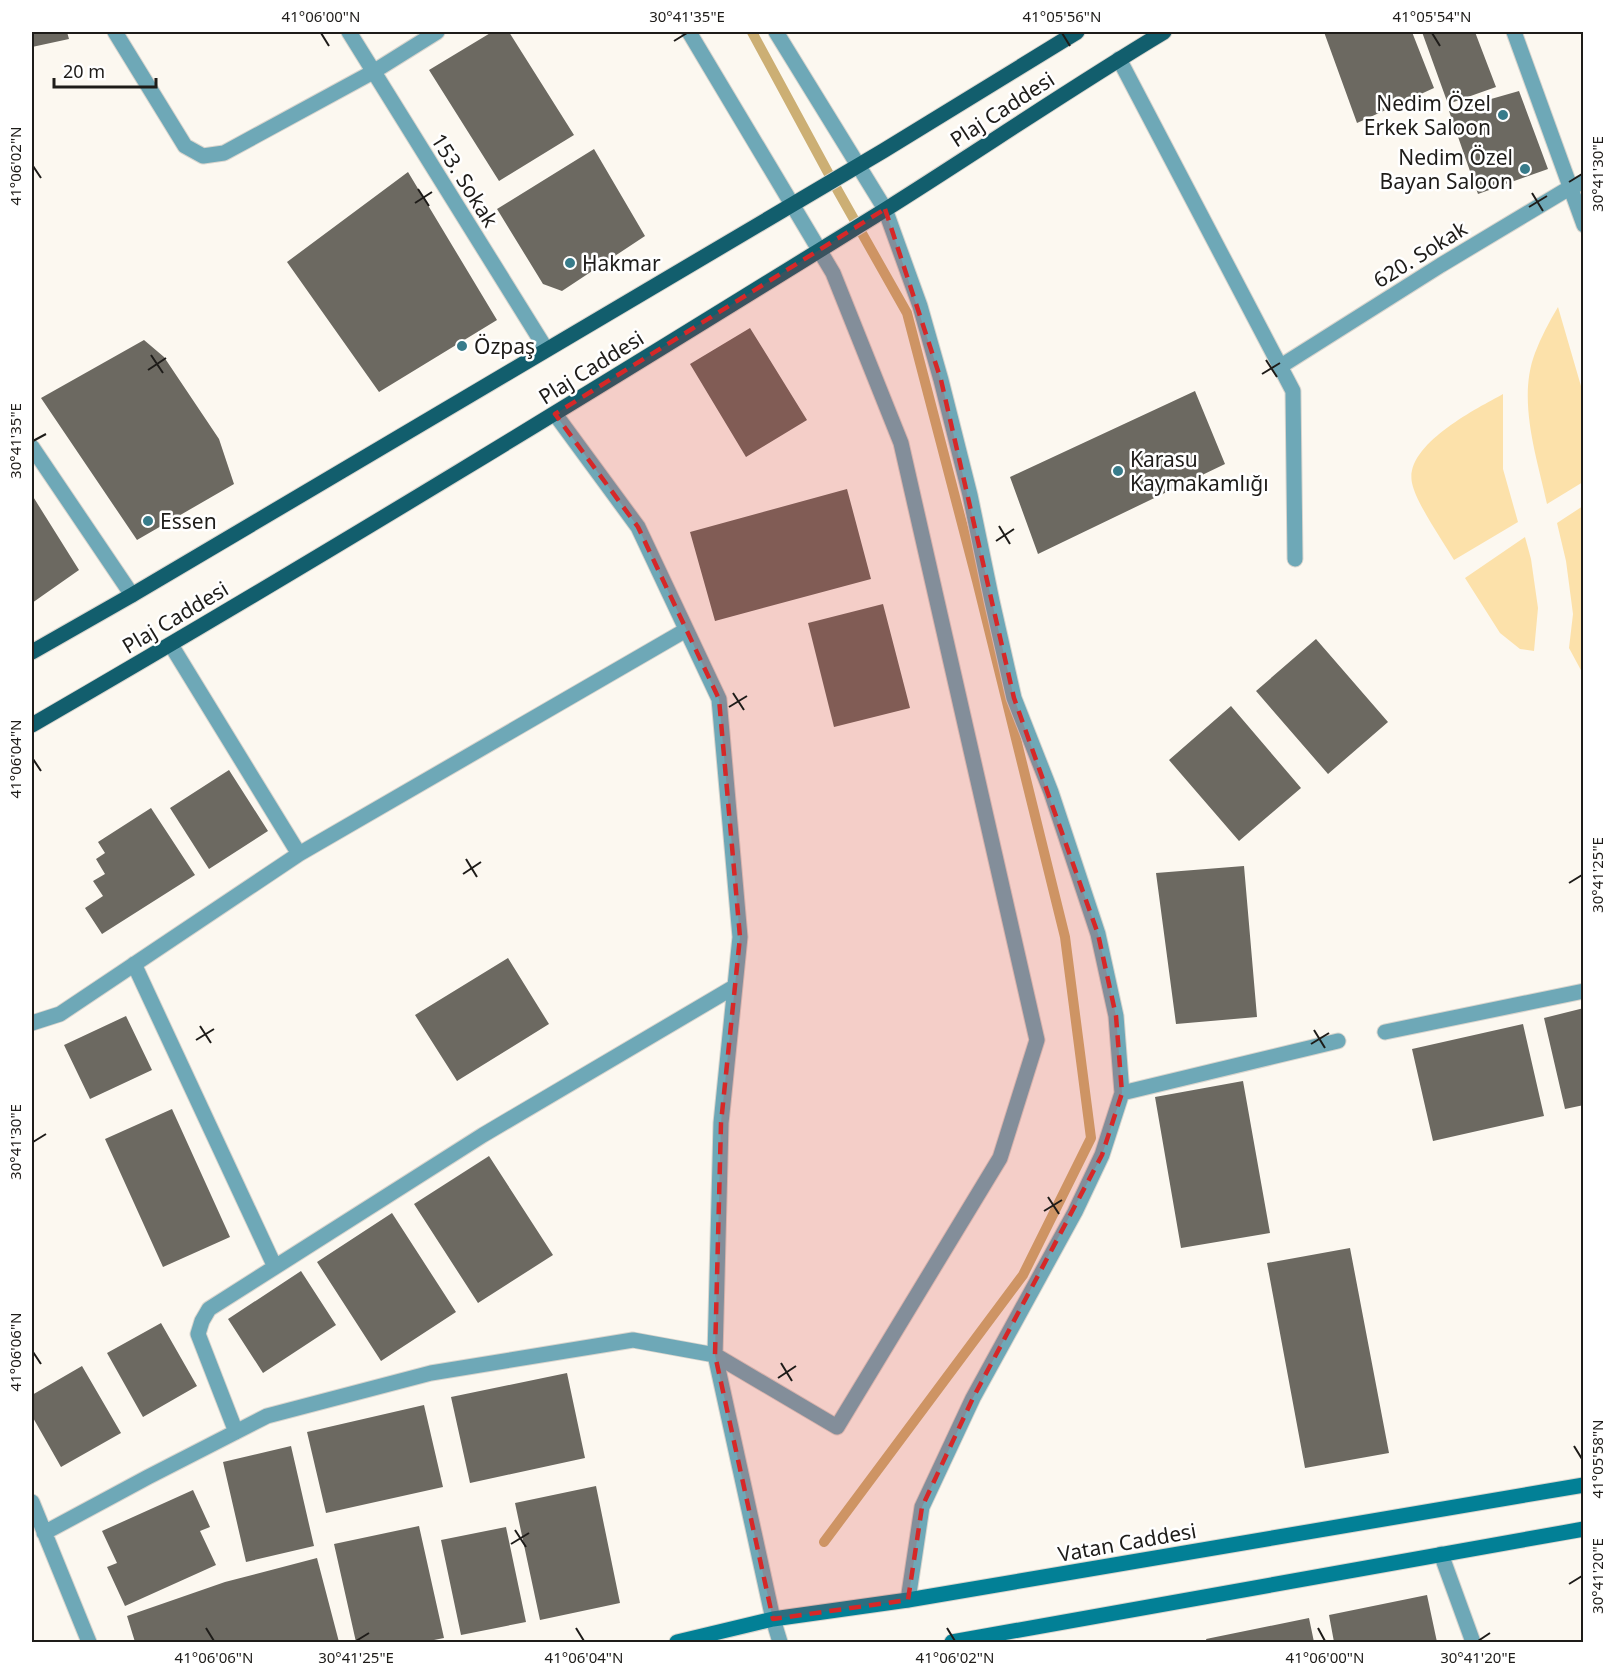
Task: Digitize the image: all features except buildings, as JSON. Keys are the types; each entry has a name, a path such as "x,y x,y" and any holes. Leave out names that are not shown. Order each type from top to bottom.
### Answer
{"main road":[{"name":"Plaj Caddesi","path":"32,652 859,165 1077,32"},
{"name":"Plaj Caddesi","path":"32,725 171,645 555,414 885,210 1164,32"},
{"name":"Vatan Caddesi","path":"677,1642 773,1619 908,1600 1584,1485"},
{"path":"952,1642 1584,1529"}],"street":[{"path":"115,32 185,146 203,156 224,153 373,72 437,32"},
{"name":"153. Sokak","path":"349,32 546,349"},
{"path":"44,1533 267,1416 431,1373 633,1340 714,1355 837,1426 1000,1158 1037,1040 901,443 834,273 689,32"},
{"path":"776,32 885,210 920,306 970,495 1014,698 1051,792 1098,934 1116,1016 1122,1093 1102,1155 1075,1212 974,1398 922,1508 908,1600"},
{"path":"1514,32 1577,185 1584,225"},
{"path":"1119,59 1293,390 1295,559"},
{"name":"620. Sokak","path":"1281,366 1441,265 1577,185"},
{"path":"555,414 638,527 718,699 740,937 721,1123 714,1355 780,1642"},
{"path":"32,447 132,595"},
{"path":"32,1023 60,1014 299,854 686,630"},
{"path":"171,645 299,854"},
{"path":"134,964 275,1267"},
{"path":"237,1432 198,1334 209,1310 483,1134 734,987"},
{"path":"1385,1032 1584,991"},
{"path":"1122,1093 1338,1041"},
{"path":"32,1502 89,1642"},
{"path":"1441,1554 1473,1642"}],"highlighted area":[{"path":"885,209 941,380 1014,698 1098,934 1116,1016 1122,1093 1102,1155 973,1398 922,1507 908,1600 773,1619 715,1355 721,1123 740,937 719,699 638,527 555,414"}],"shaded area":[{"path":"1558,307 1583,393 1583,482 1547,504 1530,428 1528,390 1535,353"},
{"path":"1503,394 1503,469 1518,522 1454,560 1419,501 1412,483 1413,469 1419,455 1444,430"},
{"path":"1583,506 1583,674 1569,648 1573,614 1566,561 1557,523"},
{"path":"1525,537 1531,559 1538,608 1534,651 1520,649 1500,633 1465,578"}],"waterway":[{"path":"752,32 907,313 977,581 1065,937 1091,1138 1023,1275 824,1542"}],"place":[{"name":"Nedim Özel Erkek Saloon","path":"1503,115"},
{"name":"Nedim Özel Bayan Saloon","path":"1525,169"},
{"name":"Hakmar","path":"570,263"},
{"name":"Özpaş","path":"462,346"},
{"name":"Karasu Kaymakamlığı","path":"1118,471"},
{"name":"Essen","path":"148,521"}]}
